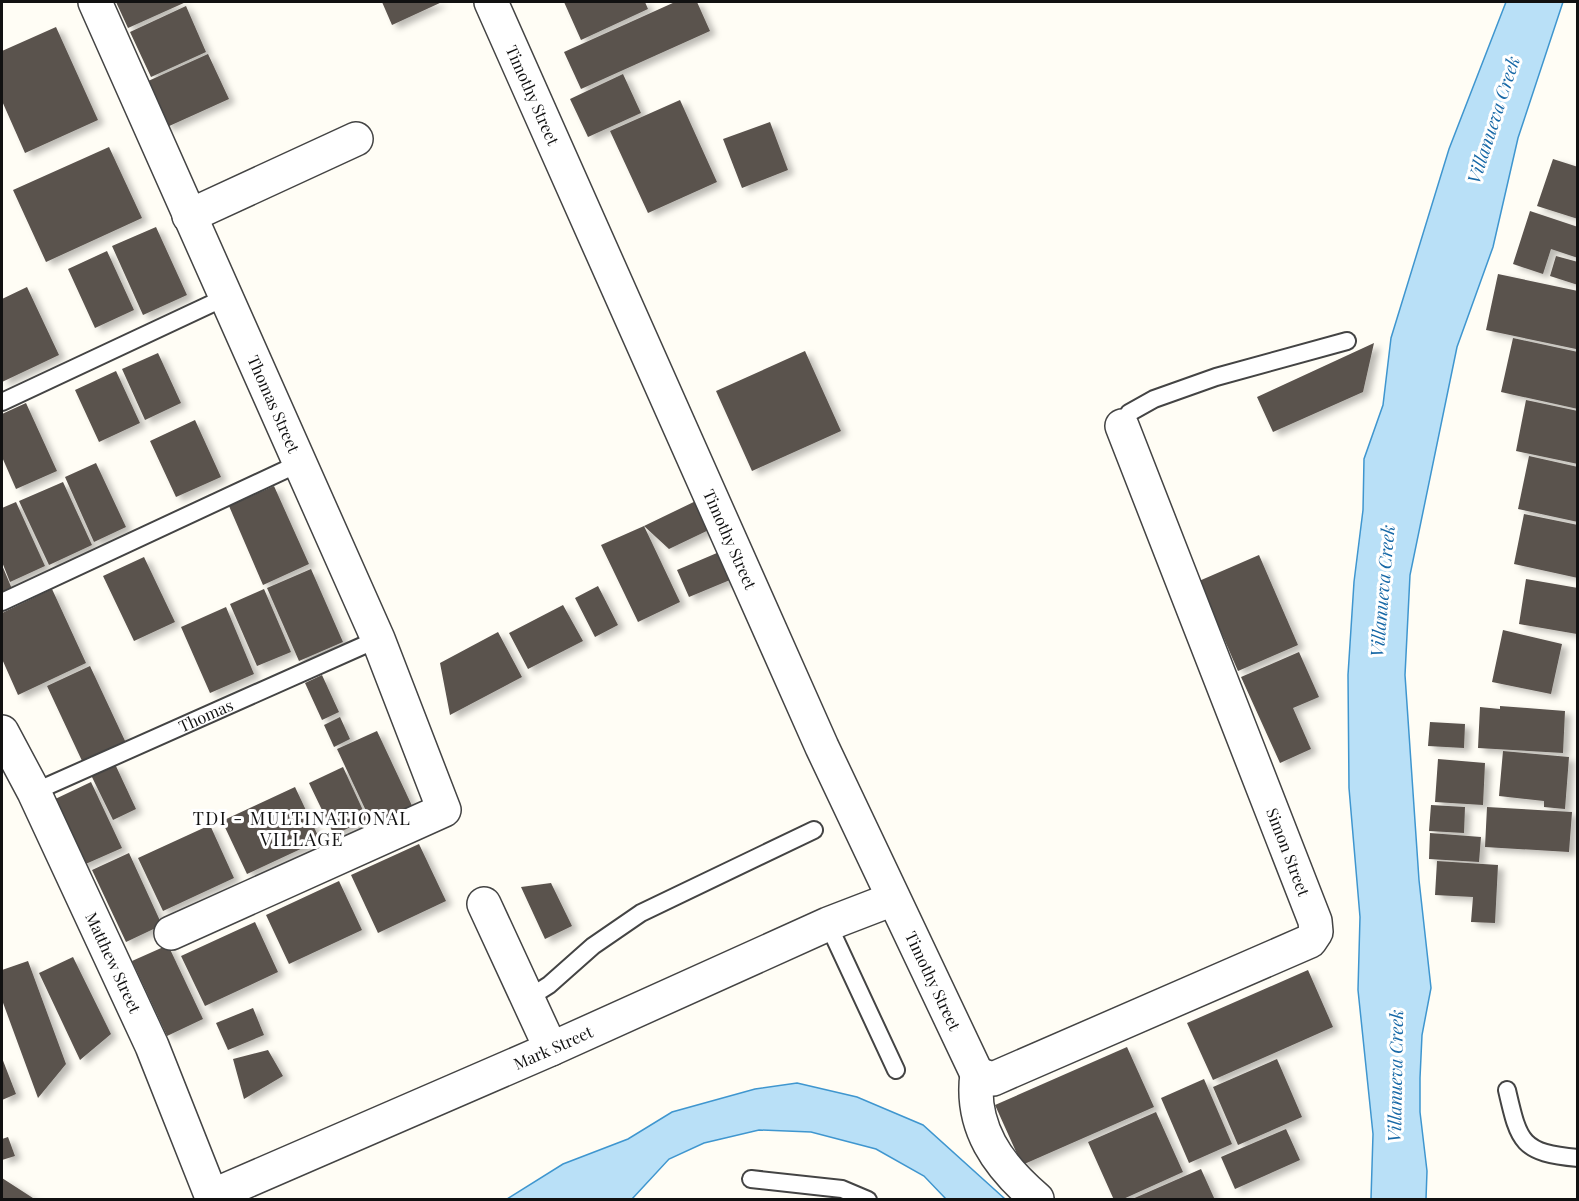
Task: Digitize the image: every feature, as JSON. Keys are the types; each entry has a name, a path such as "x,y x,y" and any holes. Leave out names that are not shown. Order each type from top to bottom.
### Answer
{"street":[{"name":"Thomas Street","path":"95,2 378,639 444,810 171,933"},
{"name":"Timothy Street","path":"491,2 817,736 978,1074"},
{"path":"189,216 356,139"},
{"name":"Simon Street","path":"978,1074 993,1079 1310,941 1316,932 1315,921 1122,426"},
{"name":"Matthew Street","path":"2,732 34,792 152,1046 213,1198"},
{"name":"Mark Street","path":"213,1198 828,924 893,899"},
{"path":"484,904 551,1049"},
{"path":"978,1074 975,1092 982,1130 995,1156 1016,1181 1036,1199"}],"lane":[{"path":"2,402 226,297"},
{"path":"1122,426 1129,413 1154,399 1216,377 1347,340"},
{"path":"2,602 300,463"},
{"name":"Thomas","path":"34,792 378,639"},
{"path":"527,999 549,985 593,946 641,913 814,830"},
{"path":"828,924 896,1070"},
{"path":"1508,1090 1516,1127 1528,1147 1550,1156 1578,1158"},
{"path":"751,1179 842,1189 868,1200"}],"water":[{"name":"Villanueva Creek","path":"1506,2 1563,2 1518,138 1493,247 1457,347 1410,575 1405,675 1419,880 1431,988 1422,1035 1420,1078 1420,1112 1427,1171 1426,1199 1371,1199 1373,1134 1358,990 1360,917 1349,788 1348,675 1354,582 1363,510 1364,459 1383,405 1391,338 1449,149"},
{"path":"797,1083 857,1097 923,1125 1005,1199 946,1199 924,1176 876,1149 811,1132 759,1130 704,1143 669,1159 632,1199 507,1199 563,1164 628,1139 672,1112 755,1089"}],"building":[{"path":"116,2 186,2 128,28"},
{"path":"382,2 442,2 392,25"},
{"path":"564,2 645,2 648,9 581,40"},
{"path":"675,2 697,2 710,31 581,89 564,52"},
{"path":"186,6 206,52 151,77 130,32"},
{"path":"56,27 98,120 25,153 2,101 2,51"},
{"path":"208,54 229,99 167,127 146,82"},
{"path":"623,74 641,113 588,137 570,99"},
{"path":"680,100 717,182 648,213 610,131"},
{"path":"770,122 788,170 742,188 723,139"},
{"path":"109,147 142,218 46,262 13,190"},
{"path":"1553,159 1578,167 1578,219 1537,206"},
{"path":"1530,211 1578,227 1578,258 1551,249 1543,274 1513,264"},
{"path":"156,227 187,295 143,315 112,246"},
{"path":"107,251 134,310 95,328 68,269"},
{"path":"1556,256 1578,262 1578,285 1550,276"},
{"path":"1498,274 1578,291 1576,349 1486,330"},
{"path":"27,287 59,355 2,382 2,299"},
{"path":"1513,338 1578,352 1578,409 1501,392"},
{"path":"1374,343 1363,392 1273,432 1257,397"},
{"path":"805,351 841,431 752,471 716,391"},
{"path":"158,353 181,403 145,420 122,369"},
{"path":"116,371 140,423 99,442 75,390"},
{"path":"1526,400 1578,411 1578,464 1516,451"},
{"path":"26,403 57,471 16,489 2,457 2,414"},
{"path":"195,420 221,477 176,497 150,441"},
{"path":"1529,456 1578,467 1578,522 1518,509"},
{"path":"96,463 126,527 94,542 65,477"},
{"path":"63,482 92,545 49,565 19,501"},
{"path":"274,486 309,564 263,585 229,506"},
{"path":"702,498 715,527 669,549 644,526"},
{"path":"16,502 45,566 10,582 2,562 2,508"},
{"path":"1524,514 1578,525 1578,578 1514,564"},
{"path":"644,526 680,602 638,622 601,545"},
{"path":"731,547 742,575 689,597 677,570"},
{"path":"1259,555 1298,645 1238,671 1199,581"},
{"path":"144,557 175,622 134,641 103,576"},
{"path":"2,565 12,589 2,594"},
{"path":"311,569 343,642 299,661 267,588"},
{"path":"1526,579 1578,588 1577,634 1519,624"},
{"path":"598,586 618,625 595,637 575,598"},
{"path":"52,589 86,663 18,695 2,659 2,613"},
{"path":"264,589 291,652 257,666 230,604"},
{"path":"563,605 583,641 528,669 509,633"},
{"path":"226,607 254,674 210,693 181,627"},
{"path":"1503,630 1562,644 1551,694 1492,682"},
{"path":"498,632 522,677 450,715 440,663"},
{"path":"1299,652 1319,697 1293,708 1311,749 1280,763 1241,677"},
{"path":"90,666 126,743 83,763 47,686"},
{"path":"322,675 339,712 322,720 305,683"},
{"path":"1500,706 1565,711 1563,753 1478,748 1480,707 1500,709"},
{"path":"340,717 350,739 334,747 324,725"},
{"path":"1430,722 1465,724 1464,748 1428,746"},
{"path":"377,731 414,810 374,828 337,749"},
{"path":"1503,751 1569,757 1565,809 1544,807 1544,801 1499,796"},
{"path":"1438,759 1485,763 1483,805 1435,802"},
{"path":"115,764 136,809 113,820 91,775"},
{"path":"343,767 367,819 334,835 309,783"},
{"path":"91,782 122,848 81,866 51,801"},
{"path":"295,787 320,840 247,874 222,821"},
{"path":"1431,805 1465,807 1464,833 1429,831"},
{"path":"1487,807 1572,812 1569,852 1485,847"},
{"path":"210,825 234,878 163,911 138,858"},
{"path":"1430,833 1481,837 1479,862 1429,859"},
{"path":"419,844 446,901 378,933 351,875"},
{"path":"129,853 162,925 126,942 92,870"},
{"path":"1437,861 1498,865 1495,923 1471,922 1473,897 1435,895"},
{"path":"339,881 362,930 289,964 266,915"},
{"path":"551,883 572,926 545,939 521,887"},
{"path":"255,922 278,972 205,1006 181,956"},
{"path":"168,945 203,1019 167,1036 132,961"},
{"path":"73,957 111,1034 80,1060 39,973"},
{"path":"28,961 66,1064 38,1098 2,1000 2,970"},
{"path":"1308,970 1333,1027 1213,1080 1187,1023"},
{"path":"253,1008 264,1035 228,1050 216,1023"},
{"path":"1127,1047 1154,1107 1022,1165 995,1105"},
{"path":"268,1050 283,1076 244,1099 233,1059"},
{"path":"2,1058 16,1094 2,1100"},
{"path":"1277,1059 1302,1117 1238,1145 1213,1087"},
{"path":"1204,1079 1232,1144 1189,1163 1161,1098"},
{"path":"1156,1112 1183,1172 1121,1200 1114,1200 1088,1142"},
{"path":"1286,1129 1300,1160 1235,1189 1221,1157"},
{"path":"8,1137 15,1156 2,1160 2,1139"},
{"path":"1201,1169 1215,1200 1130,1200"},
{"path":"2,1178 36,1200 2,1200"}],"district":[{"name":"TDI - MULTINATIONAL VILLAGE","path":"302,829"}]}
